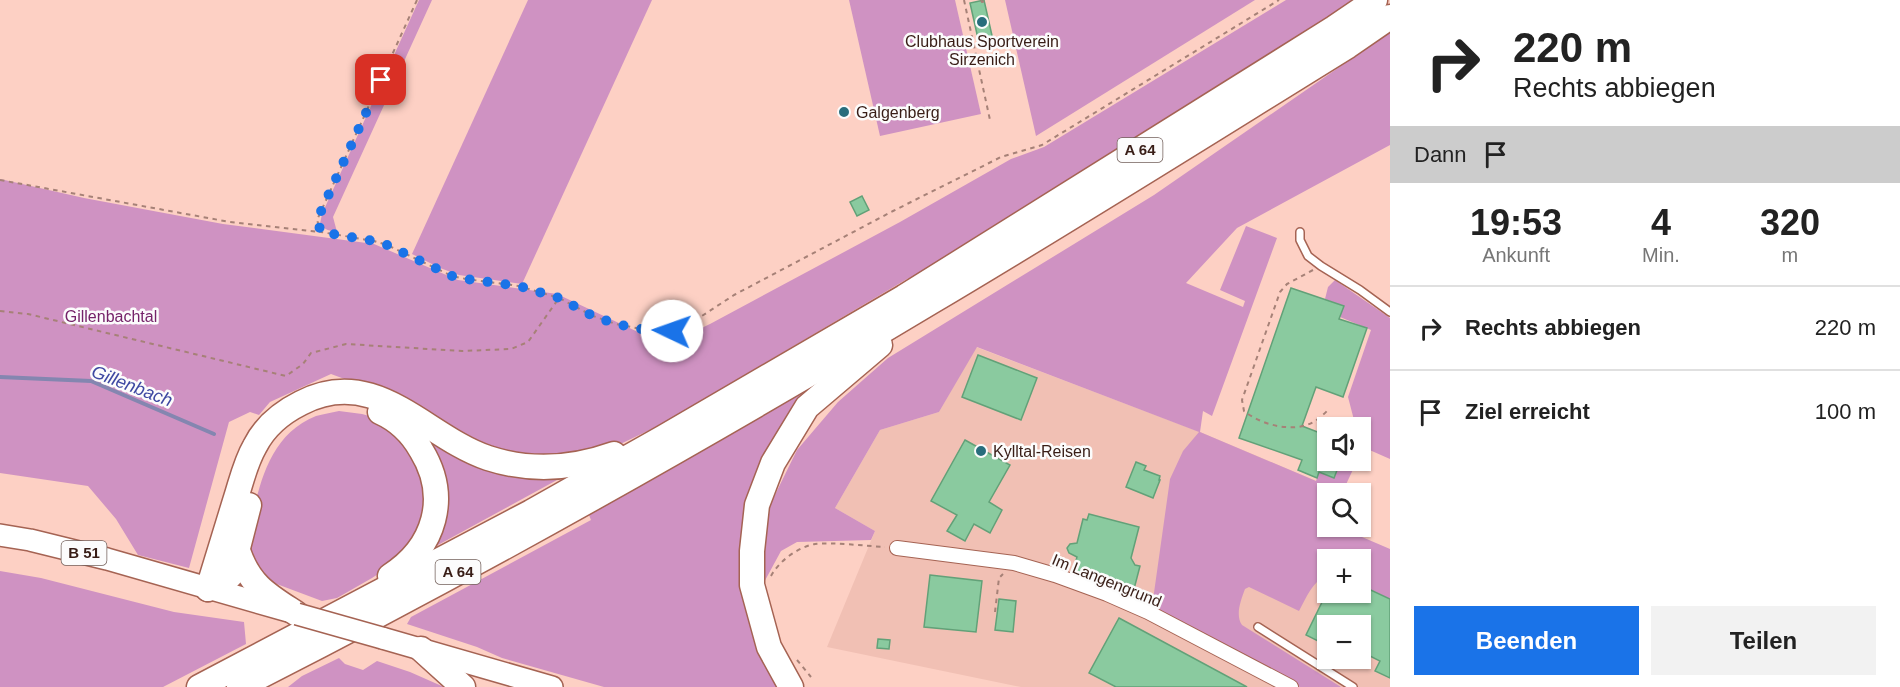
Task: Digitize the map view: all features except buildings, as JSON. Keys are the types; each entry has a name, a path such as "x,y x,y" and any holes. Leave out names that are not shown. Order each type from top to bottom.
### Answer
{"highway":[{"name":"A 64","path":"199,687 300,624 531,512 904,297 1304,47 1375,0"},
{"name":"A 64","path":"239,687 334,639 582,505 933,301 1348,46 1390,17"},
{"path":"801,682 769,647 752,585 752,550 757,505 773,463 807,407 933,301"},
{"path":"208,589 246,464 256,444 268,426 283,413 311,398 342,393 374,397 405,411 476,454 506,463 527,466 554,467 579,464 664,436"},
{"path":"208,589 228,579 233,571 238,551 261,464 279,434 301,418 335,406 369,408 395,421 418,444 428,460 436,486 434,519 424,542 415,555 401,569 300,624 254,583 238,551"},
{"path":"279,687 334,639"},
{"path":"422,650 464,687"}],"main road":[{"name":"B 51","path":"0,535 87,554 208,589 300,624 382,638 552,687"}],"street":[{"name":"Im Langengrund","path":"897,548 1014,564 1055,575 1138,608 1290,687"}],"lane":[{"path":"1300,232 1300,240 1308,256 1390,312"},
{"path":"1258,627 1353,687"}],"path":[{"path":"321,232 317,220 417,0"},
{"path":"964,0 990,120"},
{"path":"981,0 982,2 988,0"},
{"path":"0,180 230,222 321,232 374,241 452,276 519,286 559,298 593,316 616,324 640,330 672,331 685,327 734,295 892,211 1001,157 1042,145 1279,0"},
{"path":"1321,266 1287,284 1280,292 1242,400 1244,411 1252,418 1291,429 1314,422 1329,408"},
{"path":"0,311 28,314 286,376 303,364 311,353 346,344 462,351 511,349 528,342 559,298"},
{"path":"771,576 777,566 803,548 816,544 897,548"},
{"path":"995,612 999,578 1014,564"},
{"path":"792,655 801,682"}],"shaded area":[{"path":"976,347 1200,432 1321,483 1317,483 1317,526 1313,538 1340,549 1317,549 1317,603 1371,603 1371,561 1390,569 1390,687 1021,687 827,647 875,531 835,508 880,430 939,412"}],"green space":[{"path":"419,0 432,0 333,217 337,232 328,230 320,224 322,214"},
{"path":"528,0 652,0 522,284 459,275 412,254"},
{"path":"849,0 955,0 981,114 880,136"},
{"path":"1005,0 1255,0 1036,136"},
{"name":"Gillenbachtal","path":"1286,0 1359,0 931,269 907,279 660,425 610,449 574,460 505,457 407,402 331,374 270,402 259,415 250,412 229,422 189,568 138,555 116,519 88,486 0,473 0,179 84,198 223,224 374,244 458,280 557,294 638,332 674,341 900,222 1011,159 1044,147"},
{"path":"1390,32 1390,145 1237,228 1186,283 1243,307 1245,301 1220,290 1246,226 1277,238 1212,416 1203,411 1200,432 1316,481 1319,472 1334,478 1337,471 1352,471 1347,483 1317,483 1317,537 1362,537 1390,549 1390,599 1371,590 1371,549 1317,549 1317,583 1307,595 1299,611 1249,587 1245,589 1239,612 1242,625 1341,687 1300,687 1152,607 1170,479 1183,451 1199,432 977,347 939,412 880,430 835,508 875,531 871,540 797,542 781,551 762,586 762,543 771,503 797,450 838,402 888,358 1154,195"},
{"path":"1335,280 1390,318 1390,459 1371,451 1371,417 1353,417 1348,397 1371,330 1340,317 1343,306 1325,299 1328,287"},
{"path":"825,378 747,530 781,687 604,687 502,658 477,647 407,624 411,617 591,520 589,515"},
{"path":"339,411 384,420 428,477 425,526 395,563 337,598 322,601 266,580 246,546 265,471 284,438 298,426 316,416"},
{"path":"414,422 568,474 427,551 432,538"},
{"path":"0,571 41,578 174,612 244,622 246,644 163,687 0,687"},
{"path":"339,658 345,664 363,670 377,661 444,687 288,687 302,676"}],"waterway":[{"name":"Gillenbach","path":"0,377 91,381 214,434"}],"place":[{"name":"Clubhaus Sportverein Sirzenich","path":"982,22"},
{"name":"Galgenberg","path":"844,112"},
{"name":"Kylltal-Reisen","path":"981,451"}],"route":[{"path":"381,80 317,220 321,232 387,245 452,276 519,286 559,298 593,316 616,324 656,332 672,331"}]}
